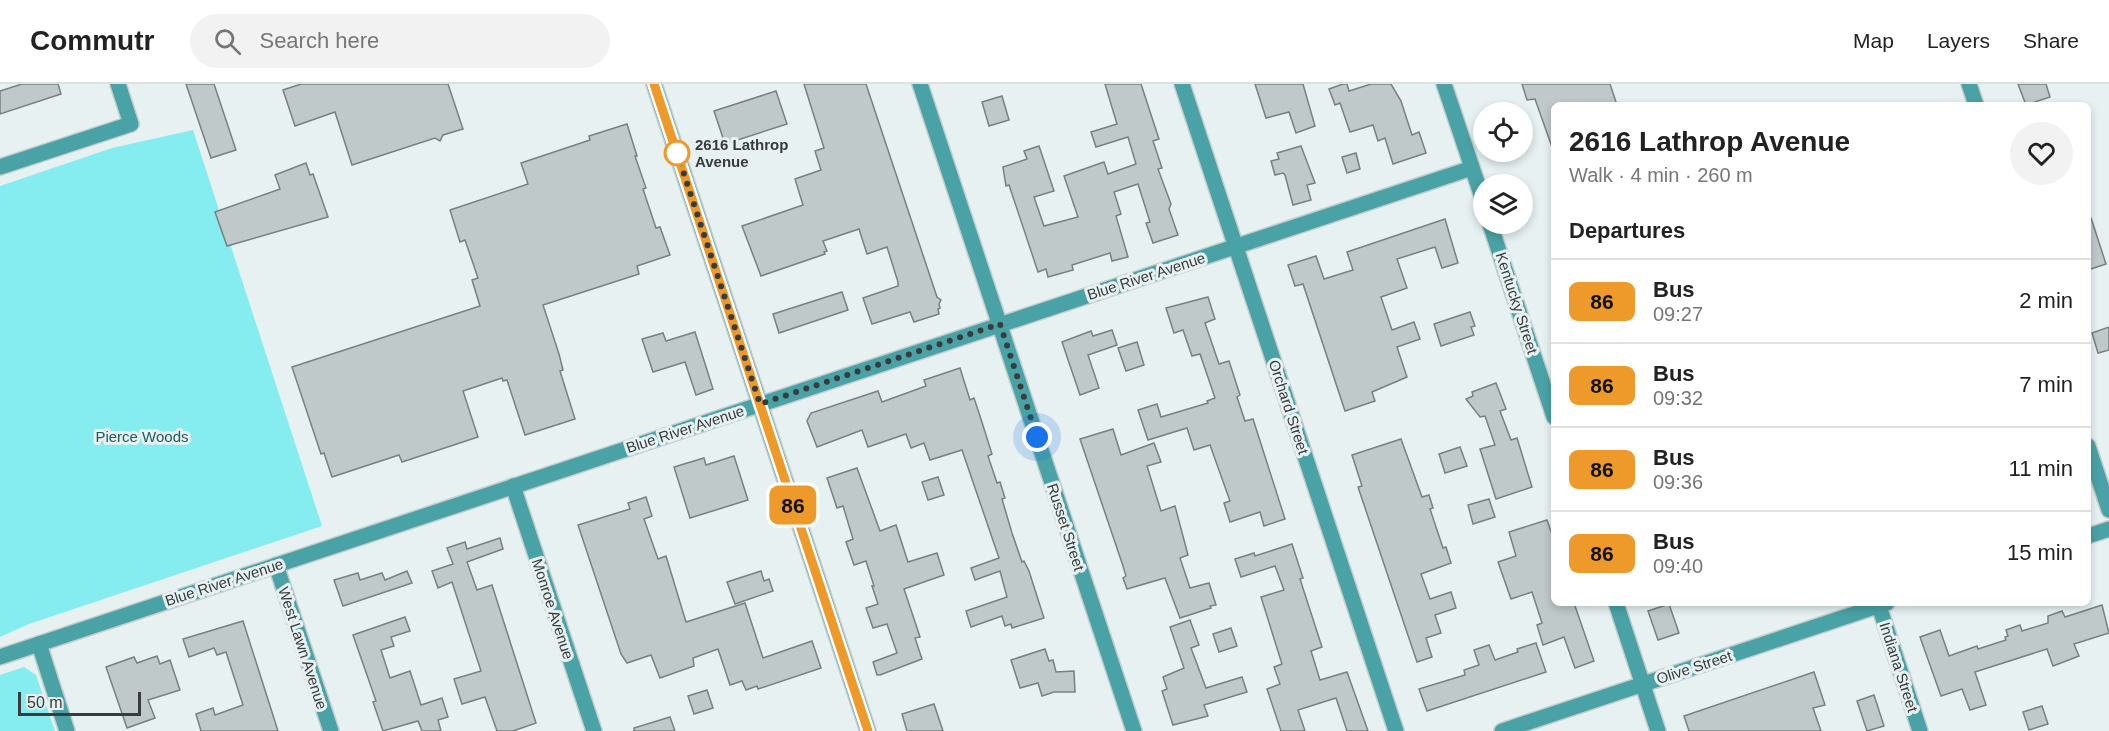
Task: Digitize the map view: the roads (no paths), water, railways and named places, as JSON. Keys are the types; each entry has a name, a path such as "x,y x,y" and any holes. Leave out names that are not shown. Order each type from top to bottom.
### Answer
{"street":[{"path":"0,167 131,124 118,84"},
{"path":"654,84 868,731"},
{"name":"Russet Street","path":"920,84 1134,731"},
{"name":"Orchard Street","path":"1182,84 1396,731"},
{"path":"1444,84 1474,174"},
{"path":"1969,84 1975,102"},
{"name":"Blue River Avenue","path":"0,657 1472,168"},
{"name":"Kentucky Street","path":"1493,234 1551,408"},
{"path":"2091,455 2109,510"},
{"name":"Monroe Avenue","path":"513,486 594,731"},
{"path":"2091,535 2109,529"},
{"name":"West Lawn Avenue","path":"276,565 331,731"},
{"path":"1617,606 1658,731"},
{"name":"Olive Street","path":"1502,731 1875,606"},
{"name":"Indiana Street","path":"1882,606 1920,731"},
{"path":"39,644 67,731"}],"place":[{"name":"2616 Lathrop Avenue","path":"677,153"}],"park label":[{"name":"Pierce Woods","path":"142,436"}]}
